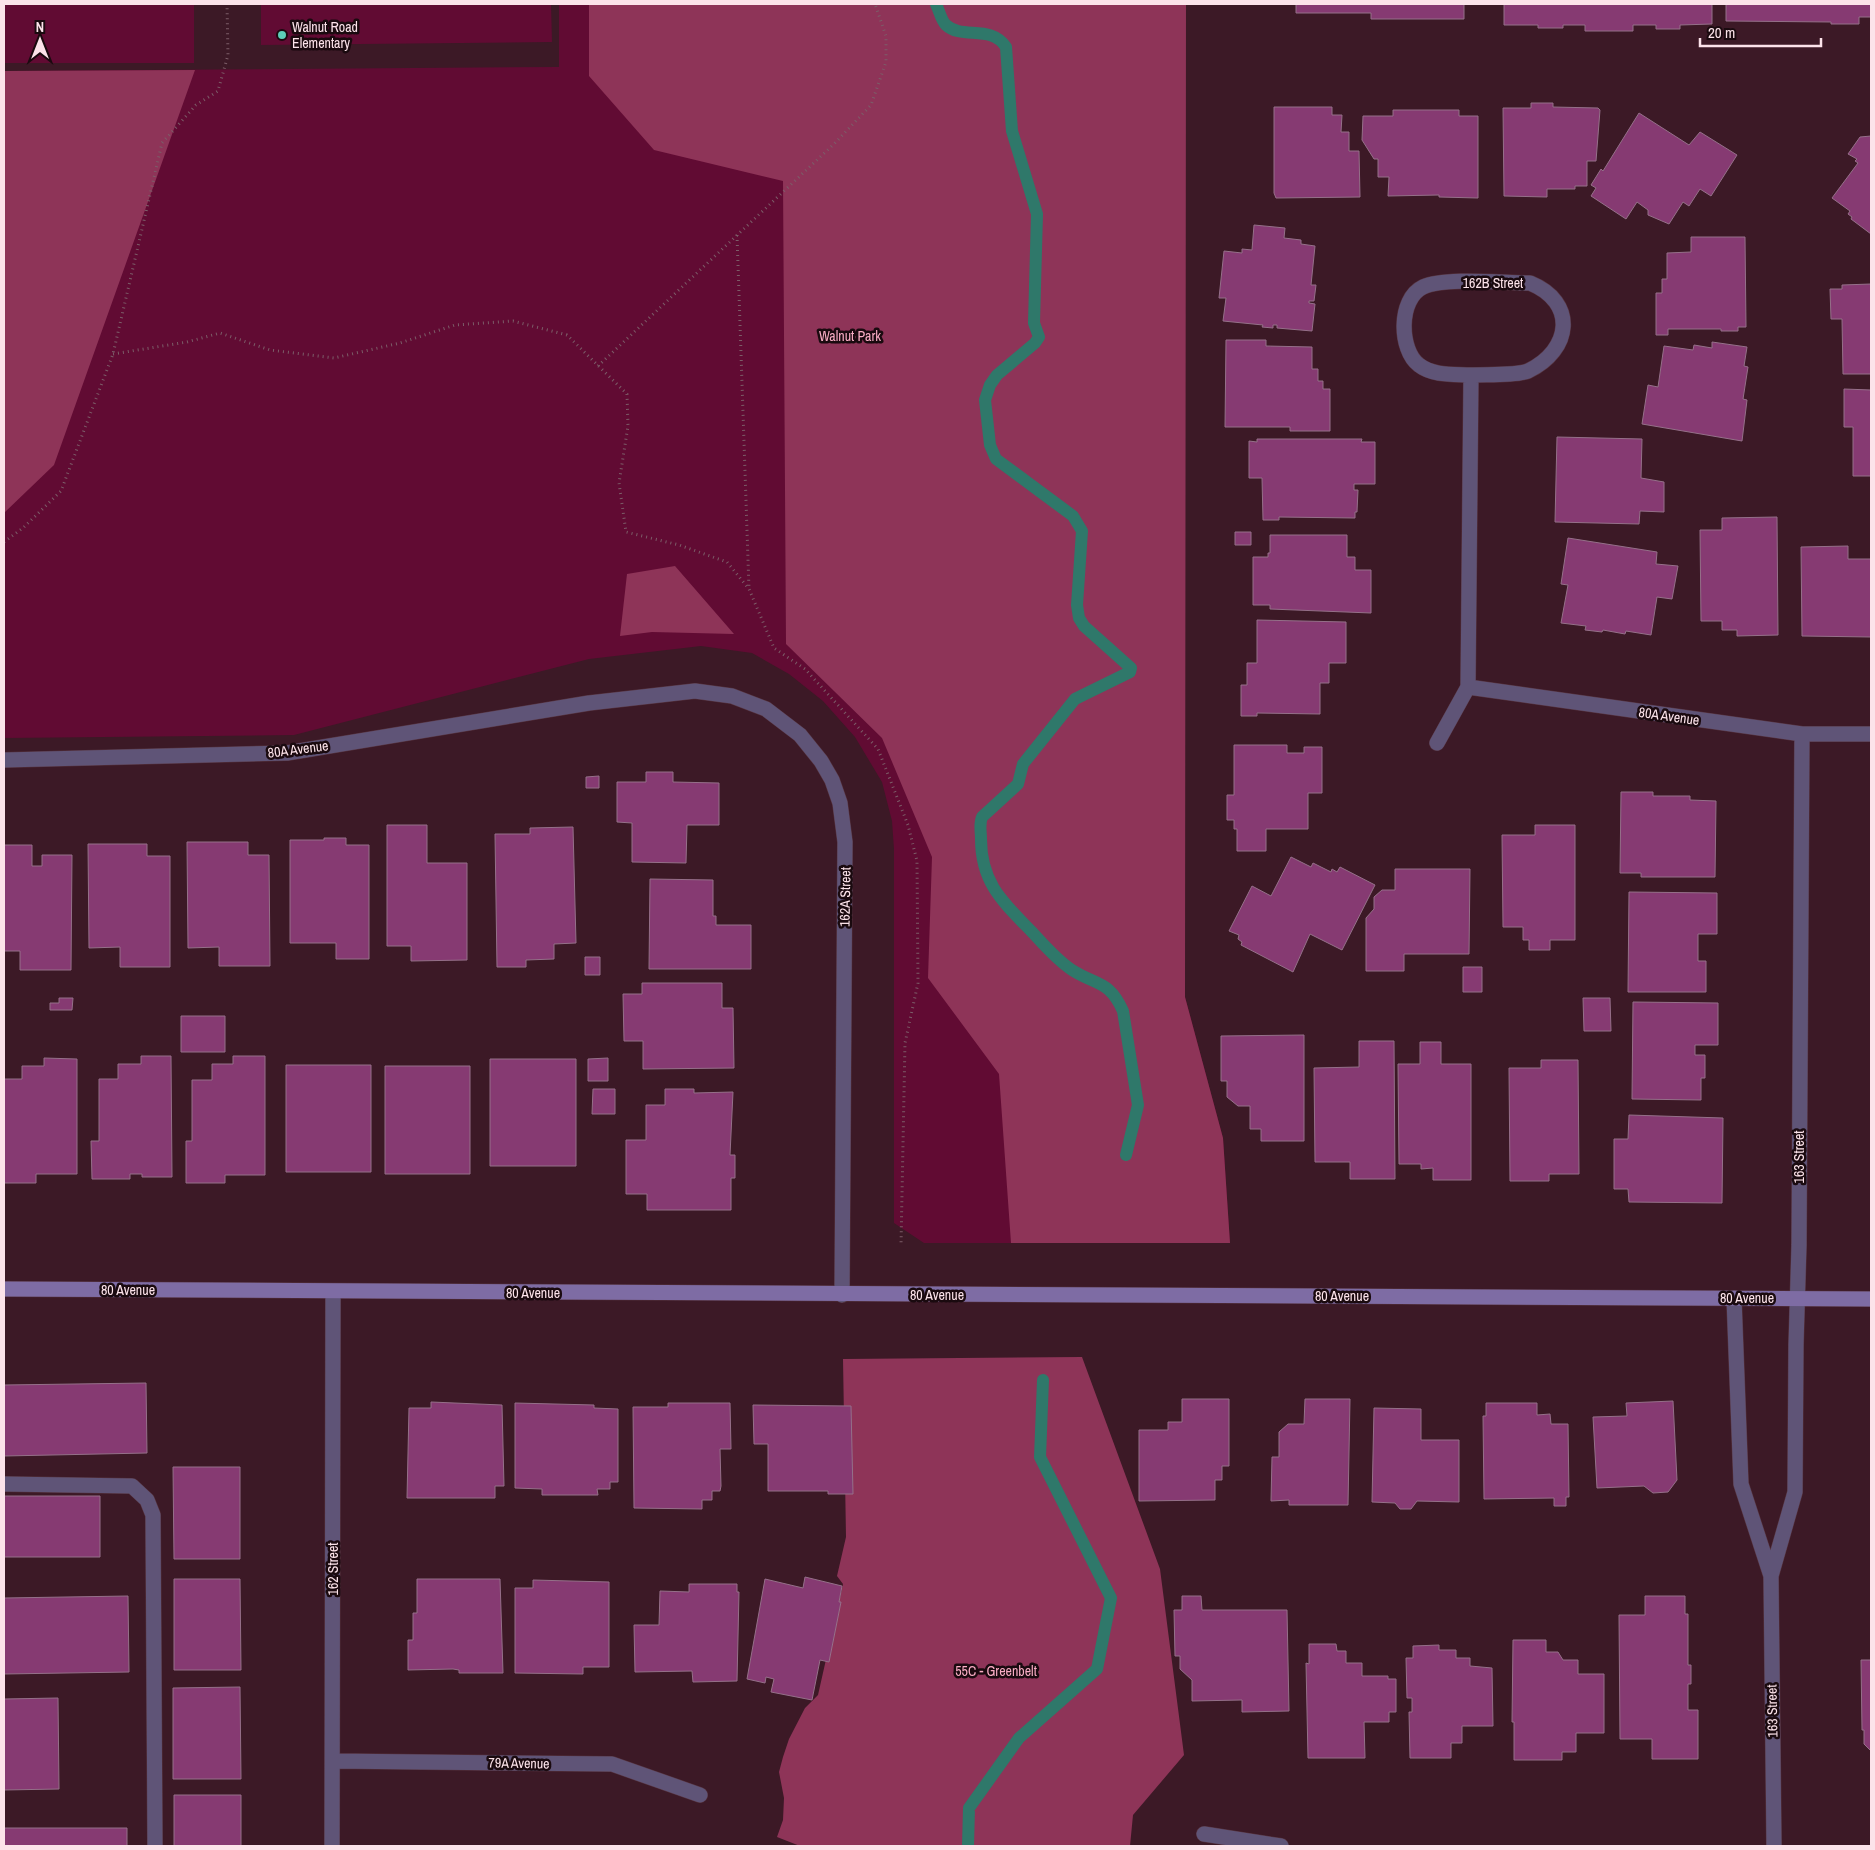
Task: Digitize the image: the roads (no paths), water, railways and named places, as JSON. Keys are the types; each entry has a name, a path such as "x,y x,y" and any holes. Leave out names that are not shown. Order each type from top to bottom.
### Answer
{"street":[{"name":"162B Street","path":"1436,283 1530,283 1543,288 1553,297 1561,308 1564,323 1562,337 1555,350 1543,362 1526,372 1471,375 1432,372 1417,364 1409,351 1404,337 1403,323 1411,298 1420,288 1436,283"},
{"path":"1437,743 1468,687 1471,375"},
{"name":"80A Avenue","path":"1468,687 1802,734 1871,734"},
{"name":"162A Street","path":"589,703 695,691 732,696 766,709 800,735 821,761 832,780 840,803 845,842 840,1243 842,1295"},
{"name":"80A Avenue","path":"4,760 287,752 589,703"},
{"name":"163 Street","path":"1774,1846 1771,1576 1795,1492 1802,734"},
{"name":"80 Avenue","path":"4,1289 842,1295 1871,1299"},
{"name":"162 Street","path":"332,1292 332,1846"},
{"name":"163 Street","path":"1734,1298 1741,1484 1771,1576"},
{"path":"4,1484 132,1486 147,1500 153,1515 155,1846"},
{"name":"79A Avenue","path":"332,1761 612,1764 700,1796"},
{"path":"1204,1834 1281,1846"}],"waterway":[{"path":"936,4 941,18 946,25 960,32 993,36 1006,47 1012,131 1037,214 1034,323 1039,337 1035,343 997,375 990,385 985,400 990,445 996,459 1073,516 1082,531 1077,605 1079,618 1084,626 1131,668 1130,672 1075,699 1023,764 1018,784 982,817 980,825 982,855 990,881 996,892 1013,912 1061,962 1072,970 1102,985 1113,994 1123,1011 1138,1105 1126,1155"},
{"path":"968,1846 969,1808 1019,1738 1097,1669 1111,1598 1040,1457 1043,1380"}],"place":[{"name":"Walnut Road Elementary","path":"282,35"}],"park label":[{"name":"Walnut Park","path":"850,336"},
{"name":"55C - Greenbelt","path":"996,1671"}]}
